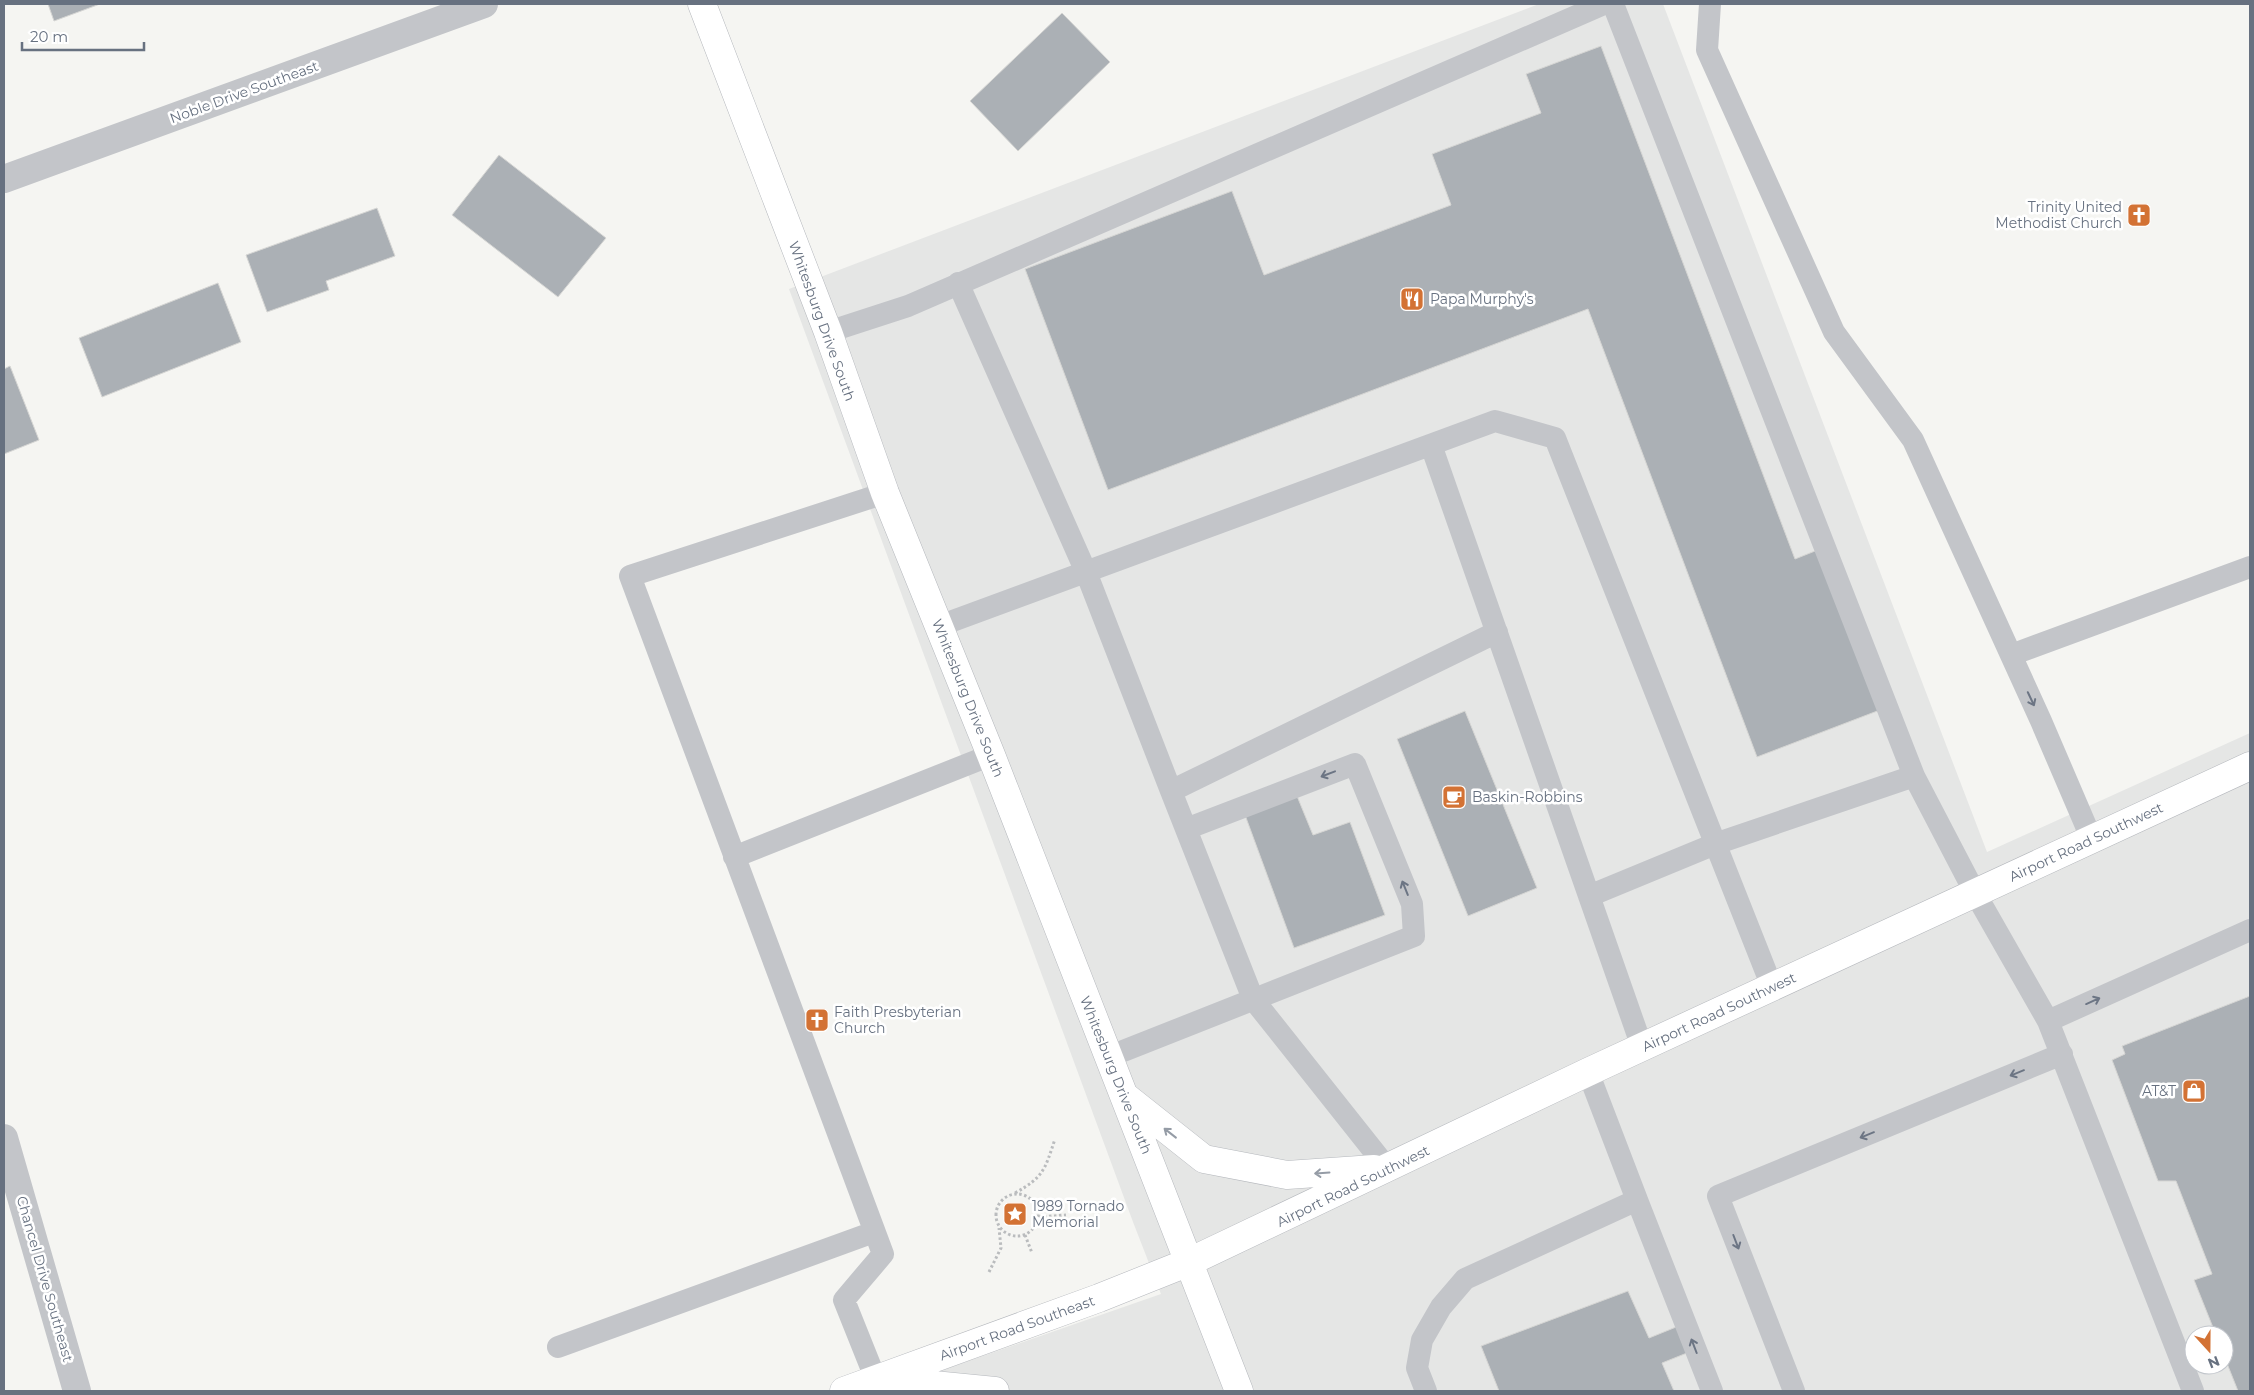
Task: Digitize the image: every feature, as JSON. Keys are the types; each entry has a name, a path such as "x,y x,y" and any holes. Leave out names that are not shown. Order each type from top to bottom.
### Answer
{"main road":[{"name":"Whitesburg Drive South","path":"703,4 828,332 885,493 991,755 1108,1057 1126,1097 1239,1391"},
{"name":"Airport Road Southwest","path":"1189,1262 1588,1072 2250,766"},
{"path":"1126,1097 1204,1159 1287,1175 1388,1168"},
{"name":"Airport Road Southeast","path":"844,1391 1099,1298 1189,1262"},
{"path":"876,1380 995,1391"}],"street":[{"name":"Noble Drive Southeast","path":"4,179 484,4"},
{"name":"Chancel Drive Southeast","path":"4,1138 77,1391"}],"lane":[{"path":"828,332 908,306 1604,4"},
{"path":"1612,4 1914,776 1975,893 2048,1021 2193,1391"},
{"path":"1710,4 1707,50 1834,332 1913,440 2011,655 2092,840"},
{"path":"958,283 1086,572 1253,999 1388,1168"},
{"path":"939,626 1495,421 1555,438 1772,987"},
{"path":"1431,445 1642,1047"},
{"path":"876,1380 844,1300 882,1254 630,576 885,493"},
{"path":"2011,655 2250,568"},
{"path":"1171,791 1497,632"},
{"path":"734,857 858,806 991,755"},
{"path":"1108,1057 1414,936 1412,904 1355,764 1186,829"},
{"path":"1589,896 1715,844 1914,776"},
{"path":"2048,1021 2250,930"},
{"path":"1794,1391 1718,1196 2062,1054"},
{"path":"1588,1072 1712,1391"},
{"path":"1426,1391 1417,1368 1422,1340 1441,1307 1465,1279 1638,1200"},
{"path":"558,1347 874,1232"}],"path":[{"path":"989,1272 1001,1248 996,1212 998,1206 1007,1196 1036,1181 1044,1170 1055,1139"},
{"path":"999,1227 1010,1236 1025,1235 1036,1226 1039,1217 1033,1200 1028,1196 1014,1194"},
{"path":"1039,1217 1066,1215"},
{"path":"1025,1235 1032,1253"}],"shaded area":[{"path":"1539,4 1663,4 1987,852 2250,733 2250,1391 882,1391 1161,1294 789,289"}],"building":[{"path":"48,4 100,4 54,21"},
{"path":"1062,13 1110,62 1018,151 970,101"},
{"path":"1601,46 1795,559 1820,549 1880,710 1757,757 1588,309 1108,490 1025,269 1232,191 1264,275 1451,205 1432,154 1541,113 1526,74"},
{"path":"499,155 606,238 558,297 452,215"},
{"path":"377,208 395,256 326,281 329,290 267,312 246,255"},
{"path":"218,283 241,342 102,397 79,338"},
{"path":"10,366 39,440 4,454 4,369"},
{"path":"1465,711 1537,888 1468,916 1397,739"},
{"path":"1297,796 1313,835 1350,822 1385,915 1294,948 1245,815"},
{"path":"2250,996 2250,1391 2238,1391 2232,1375 2234,1375 2234,1325 2212,1325 2194,1280 2212,1274 2176,1181 2158,1181 2112,1060 2125,1054 2122,1046"},
{"path":"1628,1291 1649,1338 1681,1325 1692,1351 1662,1363 1674,1391 1499,1391 1481,1346"}],"place":[{"name":"Trinity United Methodist Church","path":"2139,215"},
{"name":"Papa Murphy's","path":"1412,299"},
{"name":"Baskin-Robbins","path":"1454,797"},
{"name":"Faith Presbyterian Church","path":"817,1020"},
{"name":"AT&T","path":"2194,1091"},
{"name":"1989 Tornado Memorial","path":"1015,1214"}]}
